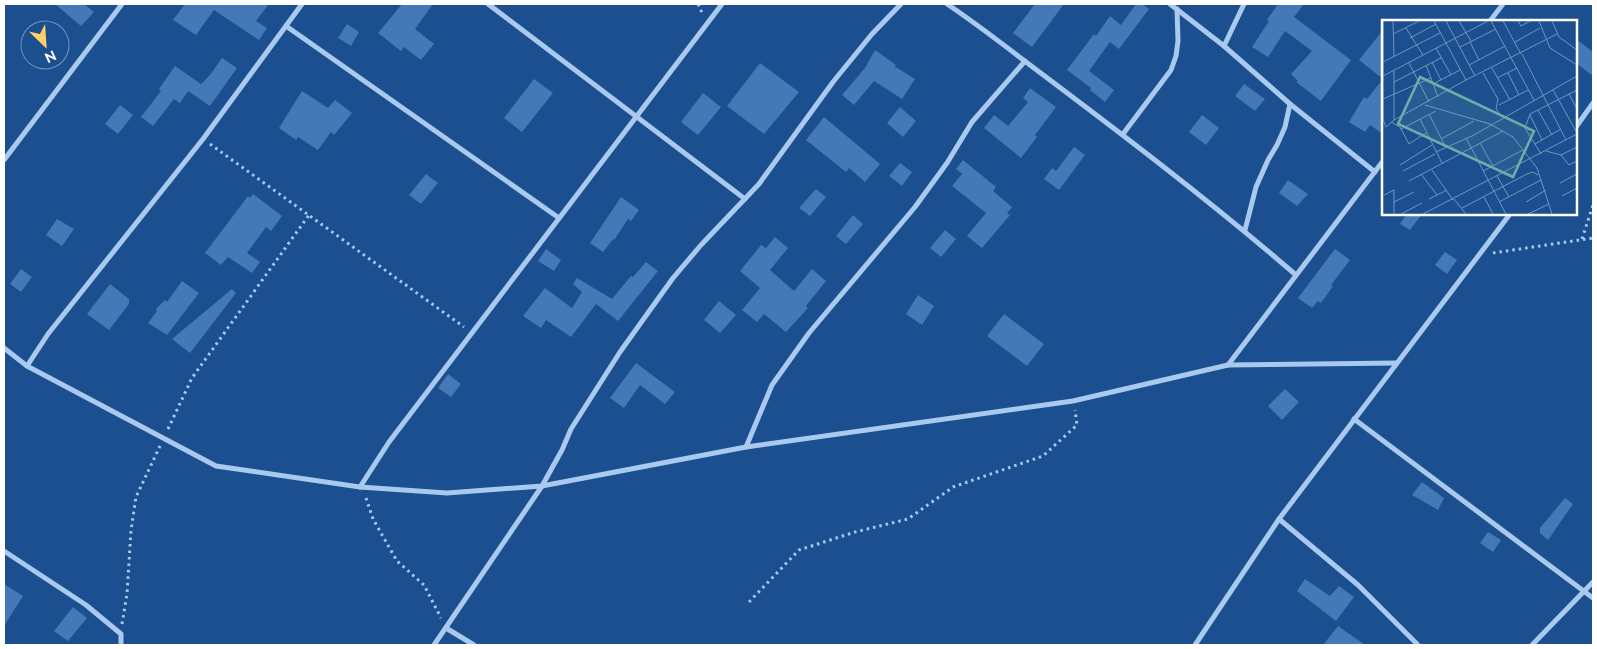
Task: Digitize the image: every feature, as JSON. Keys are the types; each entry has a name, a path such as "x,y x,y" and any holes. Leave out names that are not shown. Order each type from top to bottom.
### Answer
{"street":[{"path":"4,160 122,4"},
{"path":"27,366 53,327 203,139 302,4"},
{"path":"488,4 745,200"},
{"path":"360,486 389,442 722,4"},
{"path":"434,645 542,486 562,450 571,429 620,352 673,278 701,245 745,200 768,172 833,82 872,34 901,4"},
{"path":"947,4 1124,134 1245,230 1296,275"},
{"path":"1170,4 1224,46 1290,104 1375,172"},
{"path":"1224,46 1244,4"},
{"path":"1491,20 1503,4"},
{"path":"1124,134 1172,70 1178,41 1176,8"},
{"path":"286,26 559,218"},
{"path":"746,447 772,385 809,333 915,207 947,163 972,122 1025,61"},
{"path":"1577,126 1593,103"},
{"path":"1245,230 1256,187 1285,127 1290,104"},
{"path":"1228,365 1382,162"},
{"path":"1195,645 1279,519 1509,215"},
{"path":"4,348 27,366 216,466 360,486 447,493 542,486 746,447 1073,401 1228,365 1396,363"},
{"path":"1354,419 1593,598"},
{"path":"1279,519 1358,585 1418,645"},
{"path":"4,551 86,605 121,634 121,645"},
{"path":"1532,645 1593,582"},
{"path":"446,628 474,645"},
{"path":"1409,645 1413,640"}],"path":[{"path":"203,139 472,332"},
{"path":"1582,239 1593,205"},
{"path":"121,634 127,594 130,539 136,497 192,378 309,215"},
{"path":"1479,255 1593,238"},
{"path":"749,602 799,550 855,532 908,519 953,487 1043,456 1077,425 1073,401"},
{"path":"360,486 373,519 397,561 424,585 446,628"}],"building":[{"path":"55,4 84,4 94,12 81,26"},
{"path":"185,4 269,4 256,21 267,28 259,40 214,10 196,35 173,20"},
{"path":"402,4 433,4 415,29 434,44 421,60 404,47 401,51 378,33"},
{"path":"1035,4 1064,4 1032,47 1013,33"},
{"path":"1136,4 1142,4 1149,9 1119,49 1110,42 1089,71 1114,90 1105,102 1090,90 1091,88 1067,70 1094,34 1096,36 1110,16 1121,25"},
{"path":"1278,4 1304,4 1294,17 1351,60 1321,101 1296,82 1298,81 1291,74 1312,51 1285,31 1268,57 1252,47"},
{"path":"347,24 359,32 351,46 338,38"},
{"path":"1382,31 1382,78 1359,60"},
{"path":"1577,40 1593,52 1593,76 1577,64"},
{"path":"875,50 896,65 894,66 915,79 902,99 874,81 854,105 842,95 865,68"},
{"path":"222,58 237,68 210,106 188,91 180,103 174,99 153,126 141,117 161,91 159,89 175,66 201,84"},
{"path":"760,63 799,92 764,134 727,106"},
{"path":"534,79 553,93 522,132 504,118"},
{"path":"1382,80 1382,133 1370,125 1365,132 1349,122 1364,97 1367,99"},
{"path":"1244,84 1265,99 1255,111 1235,96"},
{"path":"1030,88 1056,107 1021,158 984,128 994,115 1008,126 1028,102 1023,98"},
{"path":"302,91 328,108 335,100 352,113 334,135 331,132 318,150 298,137 296,140 279,128"},
{"path":"703,93 721,107 698,135 681,122"},
{"path":"120,105 133,115 118,134 105,124"},
{"path":"900,107 916,121 903,137 887,123"},
{"path":"1202,115 1219,128 1206,145 1189,132"},
{"path":"824,117 880,164 865,182 849,168 846,172 806,140"},
{"path":"1074,147 1085,155 1059,190 1044,179 1052,168 1056,171"},
{"path":"963,160 996,187 993,191 1012,207 1007,213 1010,215 982,248 967,236 986,213 952,186 962,174 956,169"},
{"path":"900,163 912,172 902,186 889,176"},
{"path":"426,174 438,183 421,204 409,195"},
{"path":"1288,180 1308,194 1297,206 1279,193"},
{"path":"816,189 826,197 810,216 799,208"},
{"path":"253,194 282,216 271,231 266,227 247,253 260,262 252,273 228,257 221,265 205,253 248,196 250,198"},
{"path":"621,197 639,210 631,221 628,219 614,240 603,252 590,243"},
{"path":"853,215 863,224 846,244 836,236"},
{"path":"1406,215 1421,215 1410,230 1400,224"},
{"path":"57,219 74,229 62,246 46,235"},
{"path":"945,230 956,239 941,257 930,248"},
{"path":"775,237 788,248 770,270 794,291 812,269 826,281 806,306 808,308 786,332 764,314 757,322 742,310 760,288 740,271 761,245 766,248"},
{"path":"546,249 561,260 554,271 538,261"},
{"path":"1335,249 1350,260 1331,285 1333,286 1321,303 1318,301 1312,308 1298,298"},
{"path":"1445,252 1457,260 1447,274 1435,265"},
{"path":"646,262 658,271 618,321 596,304 571,337 546,320 541,328 523,316 545,288 572,308 582,292 573,284 577,278 612,299 631,276 633,277"},
{"path":"21,269 32,277 21,292 10,284"},
{"path":"182,281 199,293 167,335 148,323 157,311 156,309 165,300 167,302"},
{"path":"110,284 129,299 129,304 109,330 87,314"},
{"path":"232,289 236,293 190,353 172,339"},
{"path":"918,295 934,306 922,325 906,314"},
{"path":"719,301 736,315 720,333 704,320"},
{"path":"1004,314 1044,344 1027,366 987,336"},
{"path":"636,363 675,392 665,404 640,385 624,408 610,398"},
{"path":"448,374 461,384 451,397 438,388"},
{"path":"1285,389 1299,402 1282,420 1268,406"},
{"path":"1422,482 1444,498 1438,510 1412,495"},
{"path":"1565,498 1573,504 1548,540 1540,533 1540,528"},
{"path":"1488,532 1501,540 1493,552 1480,543"},
{"path":"1305,579 1330,596 1339,586 1354,597 1336,621 1297,591"},
{"path":"4,584 23,596 4,626"},
{"path":"73,607 87,618 68,641 54,631"},
{"path":"1338,626 1365,645 1323,645"}]}
